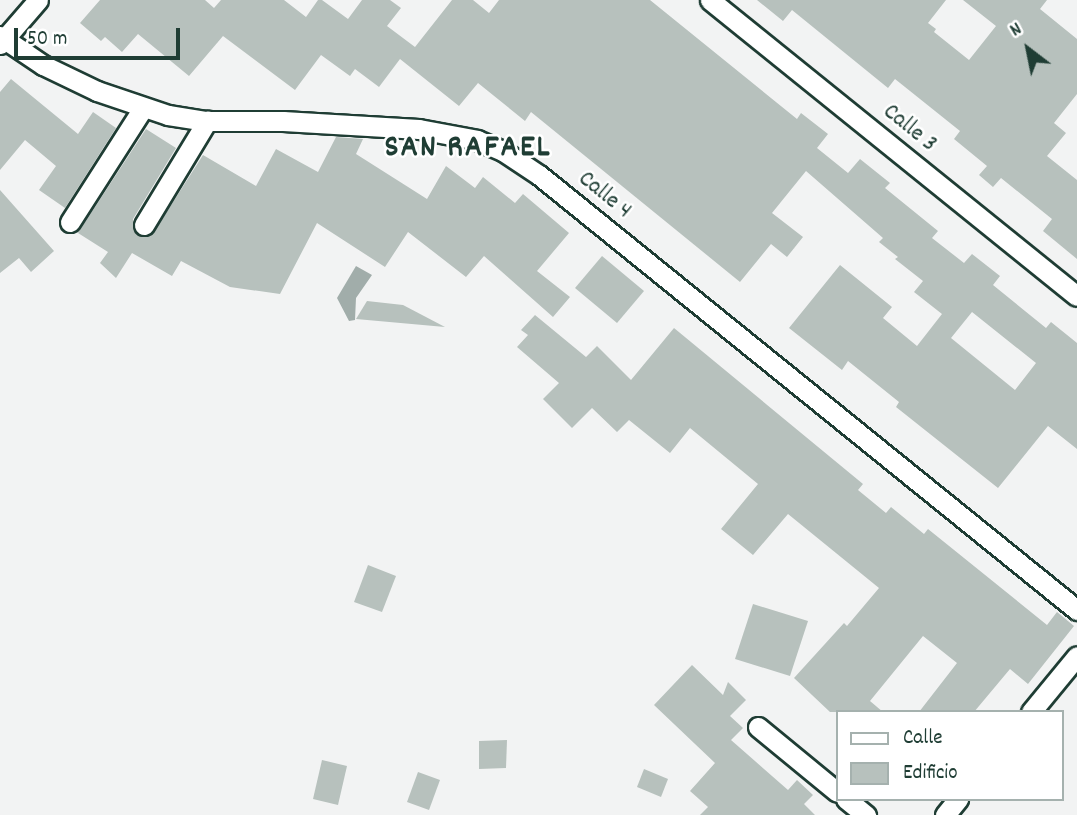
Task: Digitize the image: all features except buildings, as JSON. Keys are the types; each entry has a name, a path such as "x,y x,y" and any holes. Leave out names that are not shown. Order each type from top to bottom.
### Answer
{"street":[{"path":"1,40 38,0"},
{"name":"Calle 3","path":"710,0 1077,296"},
{"name":"Calle 4","path":"1,40 43,65 97,91 143,108 207,121 283,121 419,129 477,140 503,151 539,175 1077,610"},
{"path":"70,222 143,108"},
{"path":"144,225 207,121"},
{"path":"1033,710 1077,656"},
{"path":"758,727 836,791"},
{"path":"848,801 866,815"},
{"path":"945,815 956,801"}],"shaded area":[{"path":"356,266 372,275 356,298 355,320 349,321 337,298"}],"district":[{"name":"SAN RAFAEL","path":"468,149"}]}
